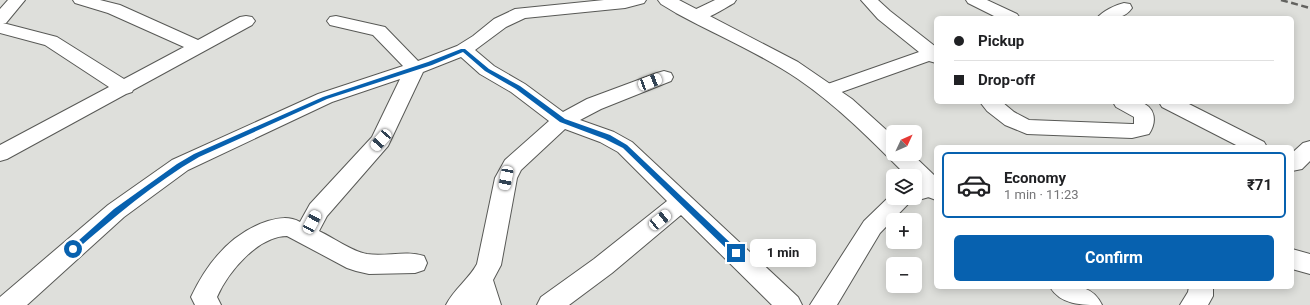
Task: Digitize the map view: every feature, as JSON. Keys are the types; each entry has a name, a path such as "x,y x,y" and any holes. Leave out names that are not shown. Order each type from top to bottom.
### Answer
{"street":[{"path":"0,19 17,0"},
{"path":"81,0 114,9 199,47"},
{"path":"9,305 116,211 184,163 325,98 415,68 463,50 473,45 500,23 511,8 521,13 539,10 626,3 638,0"},
{"path":"666,0 791,66 829,90 842,100 886,142"},
{"path":"696,16 728,0"},
{"path":"869,0 884,15 934,54"},
{"path":"974,0 1007,16"},
{"path":"1110,16 1124,8"},
{"path":"0,154 125,88 246,21"},
{"path":"336,21 379,31 415,68"},
{"path":"0,28 51,41 125,88"},
{"path":"463,50 487,70 518,88 562,121 608,137 625,147 789,305"},
{"path":"829,90 934,54"},
{"path":"305,234 318,210 381,140 415,68"},
{"path":"459,305 481,280 489,265 506,178 509,171 562,121 594,104 664,77"},
{"path":"992,104 1015,123 1027,128 1132,131 1142,129 1146,122 1145,117 1139,111 1127,104"},
{"path":"1181,104 1253,145"},
{"path":"1299,166 1310,148"},
{"path":"904,161 928,190"},
{"path":"550,305 603,266 682,201"},
{"path":"823,305 872,226 894,205"},
{"path":"208,305 204,297 207,288 215,275 234,252 244,244 271,228 282,225 305,234 356,261 370,264 414,263"},
{"path":"1294,259 1310,264"},
{"path":"481,280 488,305"},
{"path":"1065,289 1089,305"},
{"path":"1192,305 1200,296 1201,289"}],"railway":[{"path":"1281,0 1310,8"}],"route":[{"path":"73,249 116,211 180,166 197,156 325,98 430,63 463,50 487,70 518,88 562,121 608,137 625,147 644,163 736,253"}]}
